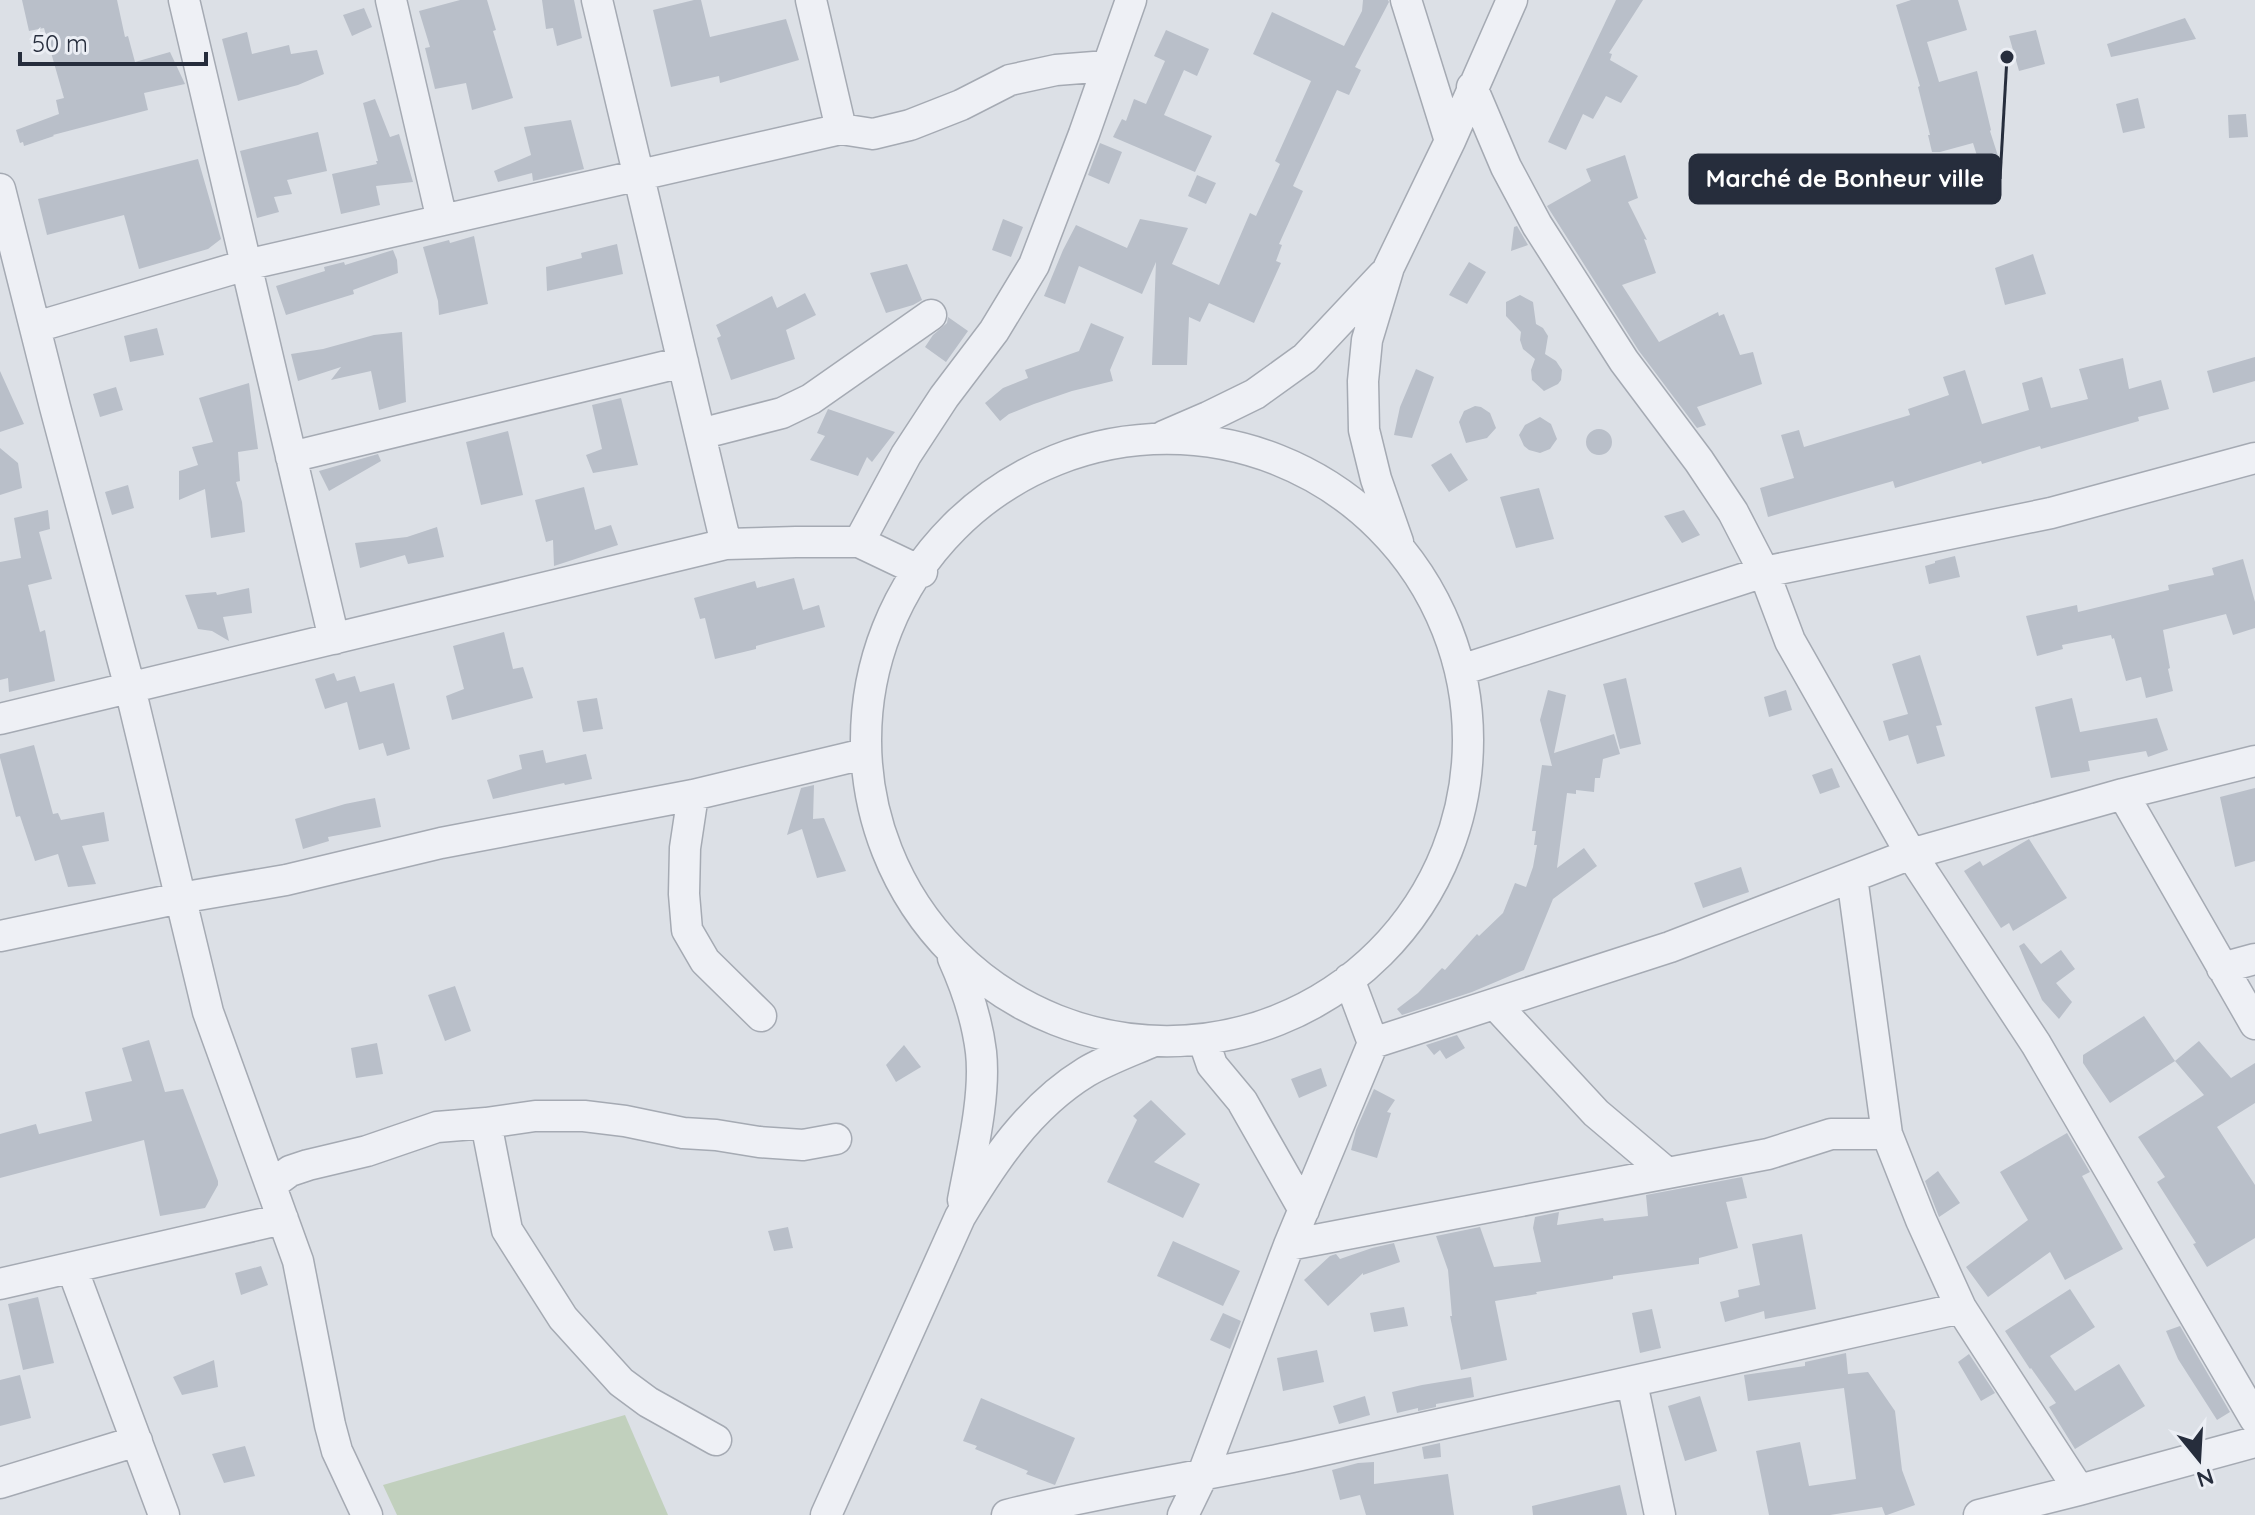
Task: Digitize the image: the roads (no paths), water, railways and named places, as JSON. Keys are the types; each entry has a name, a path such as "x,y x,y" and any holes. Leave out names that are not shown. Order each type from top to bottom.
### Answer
{"street":[{"path":"184,0 334,639"},
{"path":"391,0 442,220"},
{"path":"597,0 726,544"},
{"path":"811,0 841,129"},
{"path":"859,542 906,455 944,397 994,331 1034,265 1131,0"},
{"path":"1406,0 1450,141"},
{"path":"1400,548 1376,479 1364,430 1363,381 1367,340 1389,267 1450,141 1512,0"},
{"path":"36,327 246,265 841,129 873,134 910,125 961,105 1010,80 1056,70 1107,66"},
{"path":"1472,87 1506,167 1537,225 1624,361 1733,512 1764,572 1790,641 1911,854 2036,1044 2255,1419"},
{"path":"0,189 130,688 208,1012 298,1261 337,1451 367,1515"},
{"path":"1154,439 1255,394 1305,358 1389,267"},
{"path":"700,434 782,413 811,399 931,315"},
{"path":"291,457 683,362"},
{"path":"1154,439 1215,442 1285,462 1351,500 1400,548 1438,605 1461,670 1469,737 1462,804 1440,868 1416,910 1386,947 1349,979 1296,1011 1251,1029 1203,1039 1154,1041 1104,1035 1064,1023 1025,1006 989,984 948,949 914,907 888,859 871,808 864,754 871,677 897,605 977,506 1019,478 1065,457 1114,444 1154,439"},
{"path":"1461,670 1764,572 2051,513 2255,458"},
{"path":"0,719 726,544 859,542 922,572"},
{"path":"0,936 180,898 286,880 441,843 693,795 864,754"},
{"path":"1373,1043 1670,947 1911,854 2123,794 2255,761"},
{"path":"2123,794 2255,1024"},
{"path":"693,795 685,848 687,930 705,961 761,1016"},
{"path":"1852,877 1887,1134 1961,1308 2079,1490"},
{"path":"948,949 975,1015 981,1056 981,1091 960,1217"},
{"path":"2222,968 2255,959"},
{"path":"1183,1515 1202,1476 1289,1245 1373,1043 1349,979"},
{"path":"1495,1004 1596,1113 1667,1173"},
{"path":"1203,1039 1212,1065 1242,1101 1304,1210"},
{"path":"826,1515 960,1217 982,1180 1018,1129 1051,1098 1086,1072 1154,1041"},
{"path":"271,1185 290,1171 367,1151 437,1127 535,1116 584,1116 759,1142 803,1145 836,1139"},
{"path":"486,1123 507,1230 563,1318 621,1382 648,1402 716,1440"},
{"path":"1289,1245 1768,1154 1831,1134 1887,1134"},
{"path":"0,1284 283,1219"},
{"path":"72,1268 164,1515"},
{"path":"1007,1515 1632,1383 1961,1308"},
{"path":"1632,1383 1660,1515"},
{"path":"0,1483 137,1441"},
{"path":"1979,1515 2255,1442"}],"place":[{"name":"Marché de Bonheur ville","path":"2007,57"}]}
